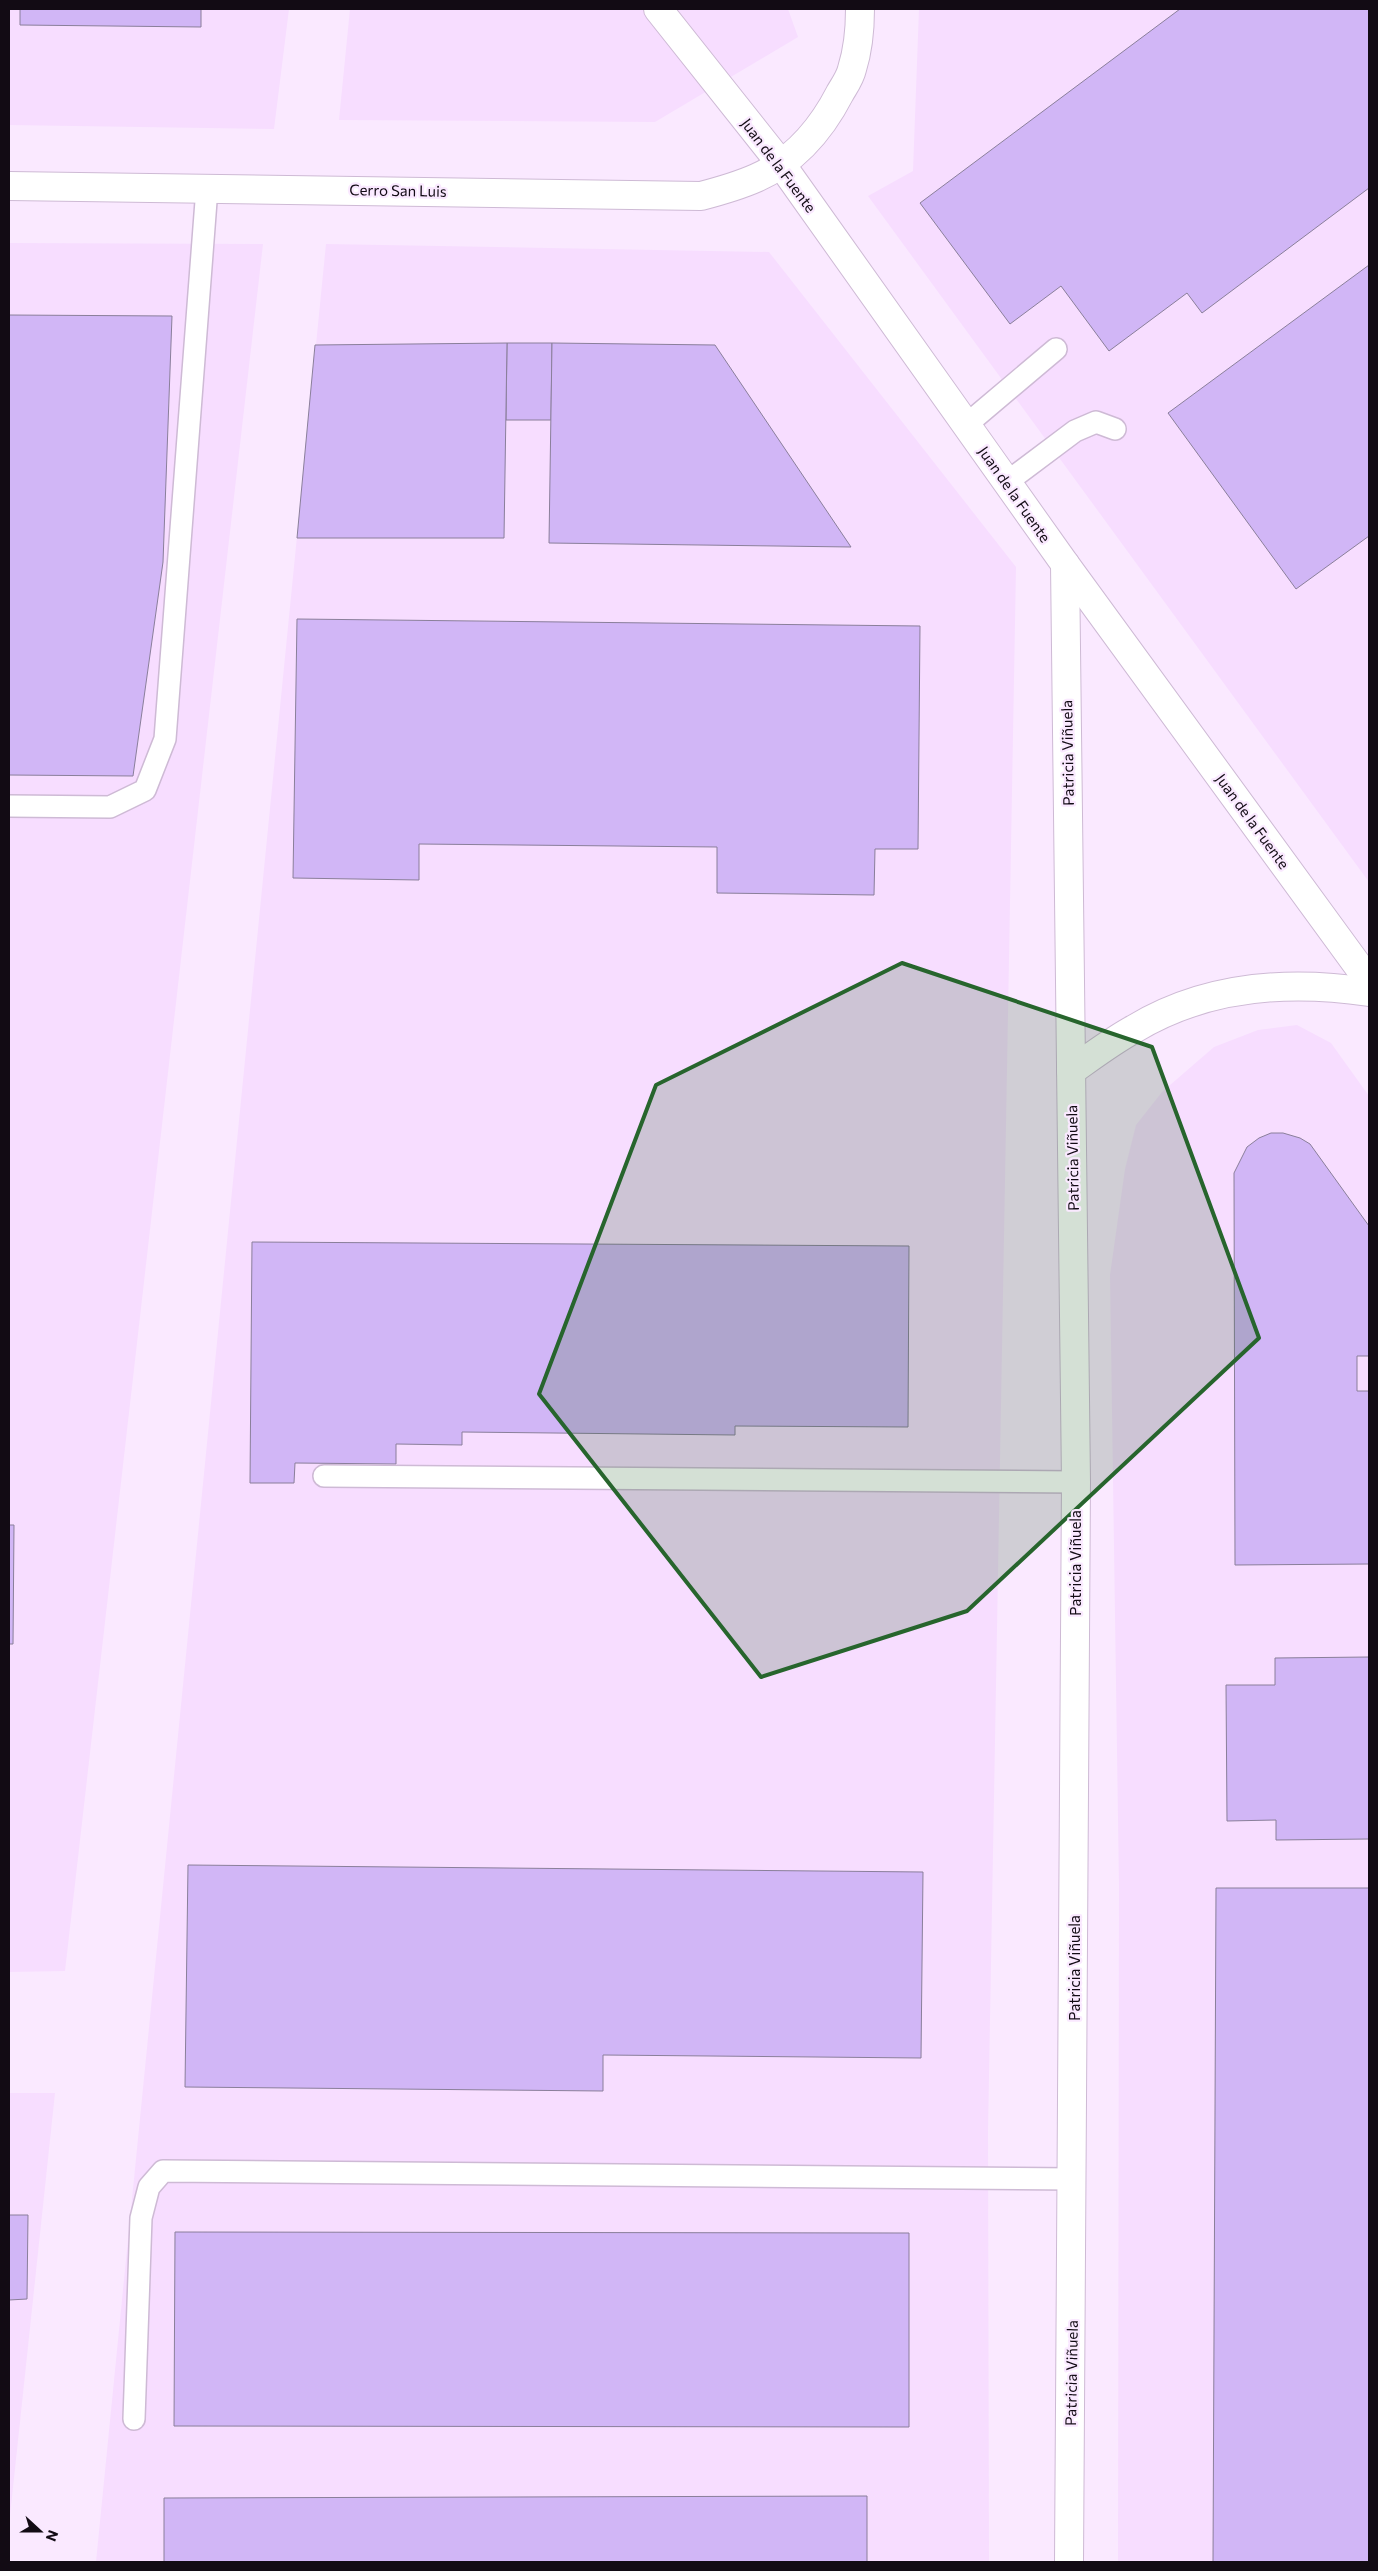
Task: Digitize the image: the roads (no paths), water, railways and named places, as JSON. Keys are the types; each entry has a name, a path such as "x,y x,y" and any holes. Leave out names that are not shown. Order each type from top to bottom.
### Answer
{"street":[{"name":"Juan de la Fuente","path":"658,9 780,164 1006,482 1369,981"},
{"name":"Cerro San Luis","path":"9,186 331,189 658,197 701,196 732,188 757,178 780,164 811,139 829,115 852,71 860,26 860,9"},
{"name":"Patricia Viñuela","path":"1066,564 1076,1482 1073,2179 1069,2562"},
{"path":"1071,1071 1134,1028 1170,1011 1207,997 1268,987 1304,986 1369,992"}],"lane":[{"path":"9,806 110,807 145,790 165,739 207,188"},
{"path":"966,425 1056,349"},
{"path":"1006,482 1075,431 1096,422 1114,429"},
{"path":"324,1476 1076,1482"},
{"path":"134,2419 141,2218 149,2187 163,2171 1073,2179"}]}
